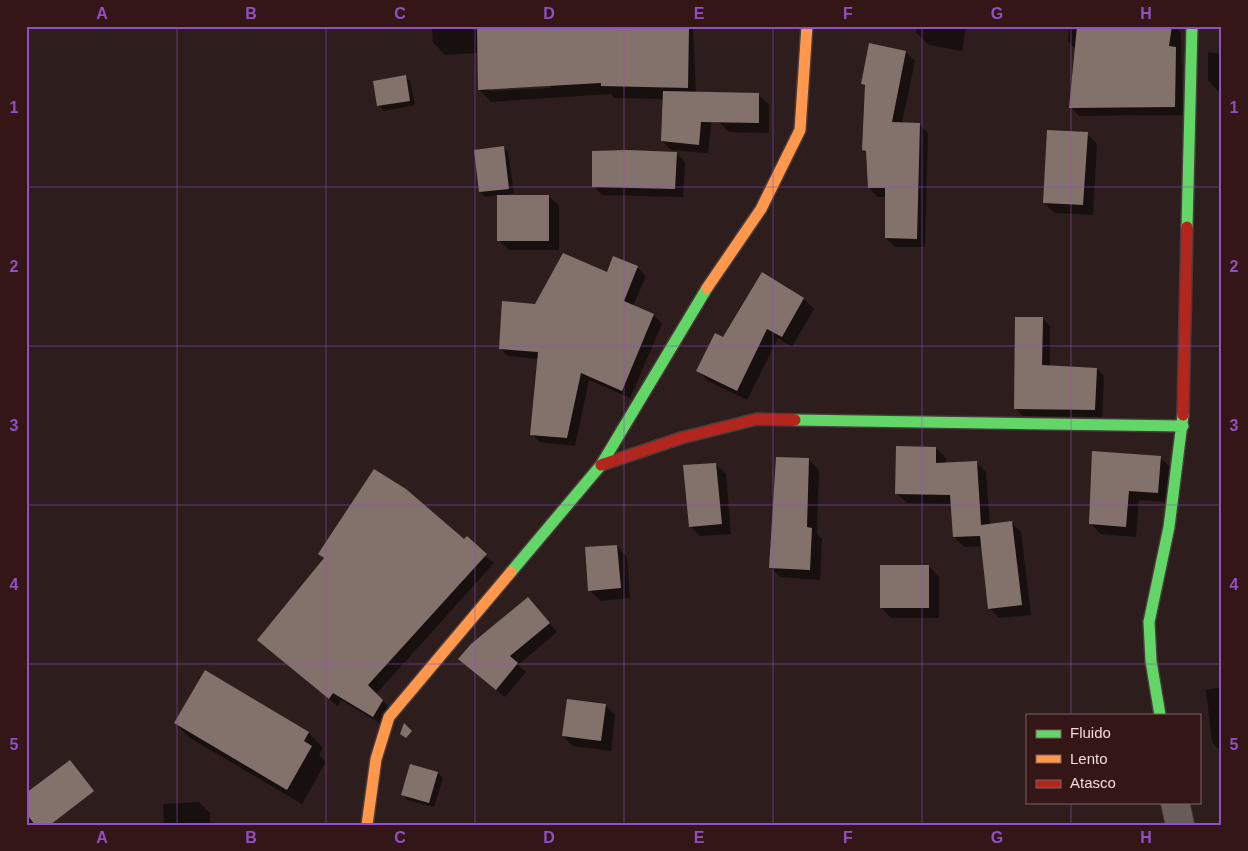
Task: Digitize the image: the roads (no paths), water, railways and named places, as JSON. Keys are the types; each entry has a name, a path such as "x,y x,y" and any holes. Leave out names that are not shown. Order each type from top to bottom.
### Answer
{"street":[{"path":"367,825 376,759 389,717 601,465 723,262 761,210 800,130 808,26"},
{"path":"1160,714 1151,661 1149,622 1169,527 1183,426 1192,26"},
{"path":"601,465 681,438 757,419 868,423 1183,426"},
{"path":"1176,804 1180,825"}]}
